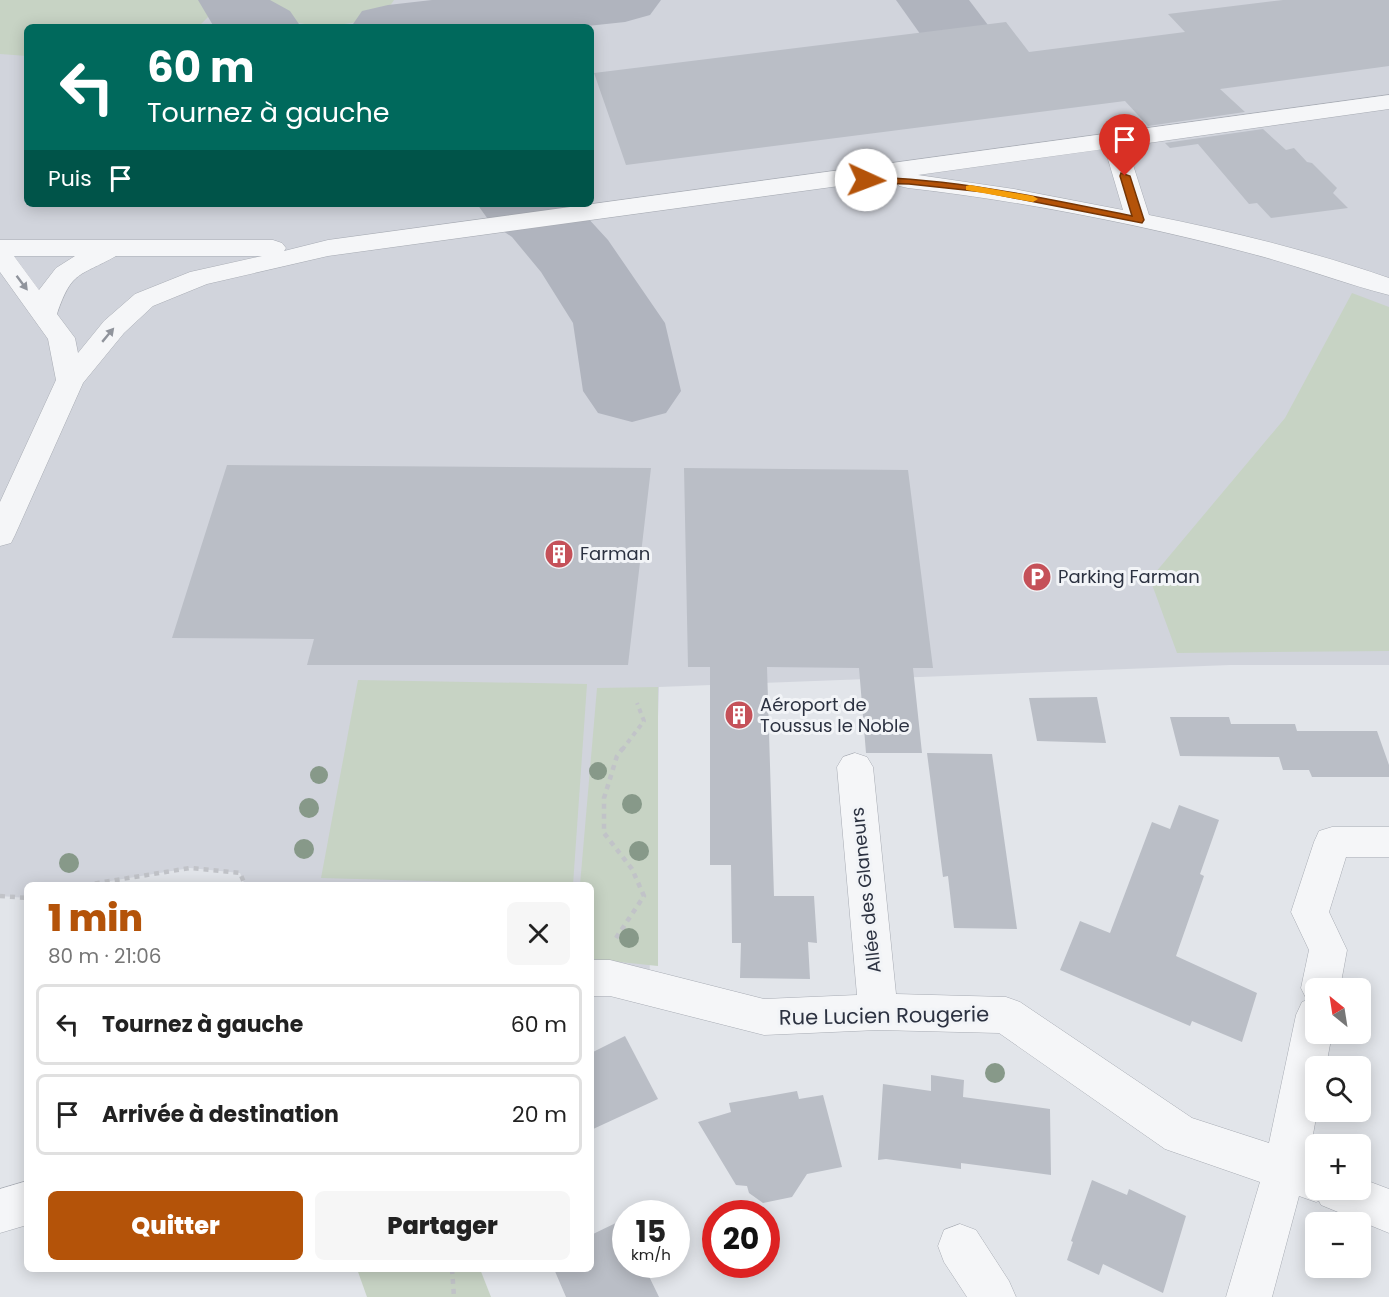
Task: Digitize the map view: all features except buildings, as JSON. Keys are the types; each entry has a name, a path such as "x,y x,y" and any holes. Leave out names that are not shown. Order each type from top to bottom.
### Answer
{"street":[{"path":"0,535 70,380 114,327 144,300 199,278 328,248 845,179 1389,102"},
{"path":"1114,141 1138,220"},
{"path":"845,179 909,181 984,189 1231,239 1335,267 1389,287"},
{"path":"0,248 328,248"},
{"path":"113,248 135,260 146,282 144,300"},
{"path":"44,313 50,290 70,268 113,248"},
{"path":"0,254 61,338 70,380"},
{"name":"Allée des Glaneurs","path":"855,767 878,1012"},
{"path":"1323,978 1328,950 1310,912 1332,842 1389,842"},
{"name":"Rue Lucien Rougerie","path":"594,978 610,978 764,1017 878,1012 1006,1015 1180,1135 1300,1175"},
{"path":"1249,1297 1300,1175 1313,1044"},
{"path":"1361,1200 1389,1211"},
{"path":"0,1211 24,1204"},
{"path":"960,1246 993,1297"}],"path":[{"path":"594,976 644,896 632,869 604,833 604,798 617,756 644,721 637,703"},
{"path":"104,882 190,868 240,873 244,882"},
{"path":"0,896 24,898"},
{"path":"452,1272 454,1297"}],"shaded area":[{"path":"0,0 1389,0 1389,665 1230,665 659,687 649,988 594,980 594,882 244,882 240,873 190,868 104,882 24,882 24,898 0,896"}],"green space":[{"path":"0,0 214,0 208,17 201,24 24,24 24,56 0,54"},
{"path":"260,0 394,0 385,10 373,17 342,24 293,22 274,15"},
{"path":"440,0 553,0 458,11 444,7"},
{"path":"1352,293 1389,307 1389,651 1177,653 1150,579 1285,418"},
{"path":"358,680 587,684 573,882 321,878"},
{"path":"658,687 658,966 594,959 594,882 580,882 597,688"},
{"path":"358,1272 481,1272 491,1297 367,1297"}],"taxiway":[{"path":"234,0 241,14 258,24"},
{"path":"414,24 625,0"},
{"path":"932,0 954,29"},
{"path":"524,207 542,219 577,259 619,323 632,391"}],"slow traffic":[{"path":"970,188 1033,199"}],"place":[{"name":"Farman","path":"559,554"},
{"name":"Parking Farman","path":"1037,577"},
{"name":"Aéroport de Toussus le Noble","path":"739,715"}],"route":[{"path":"866,180 909,181 984,189 1138,220 1125,176"}]}
